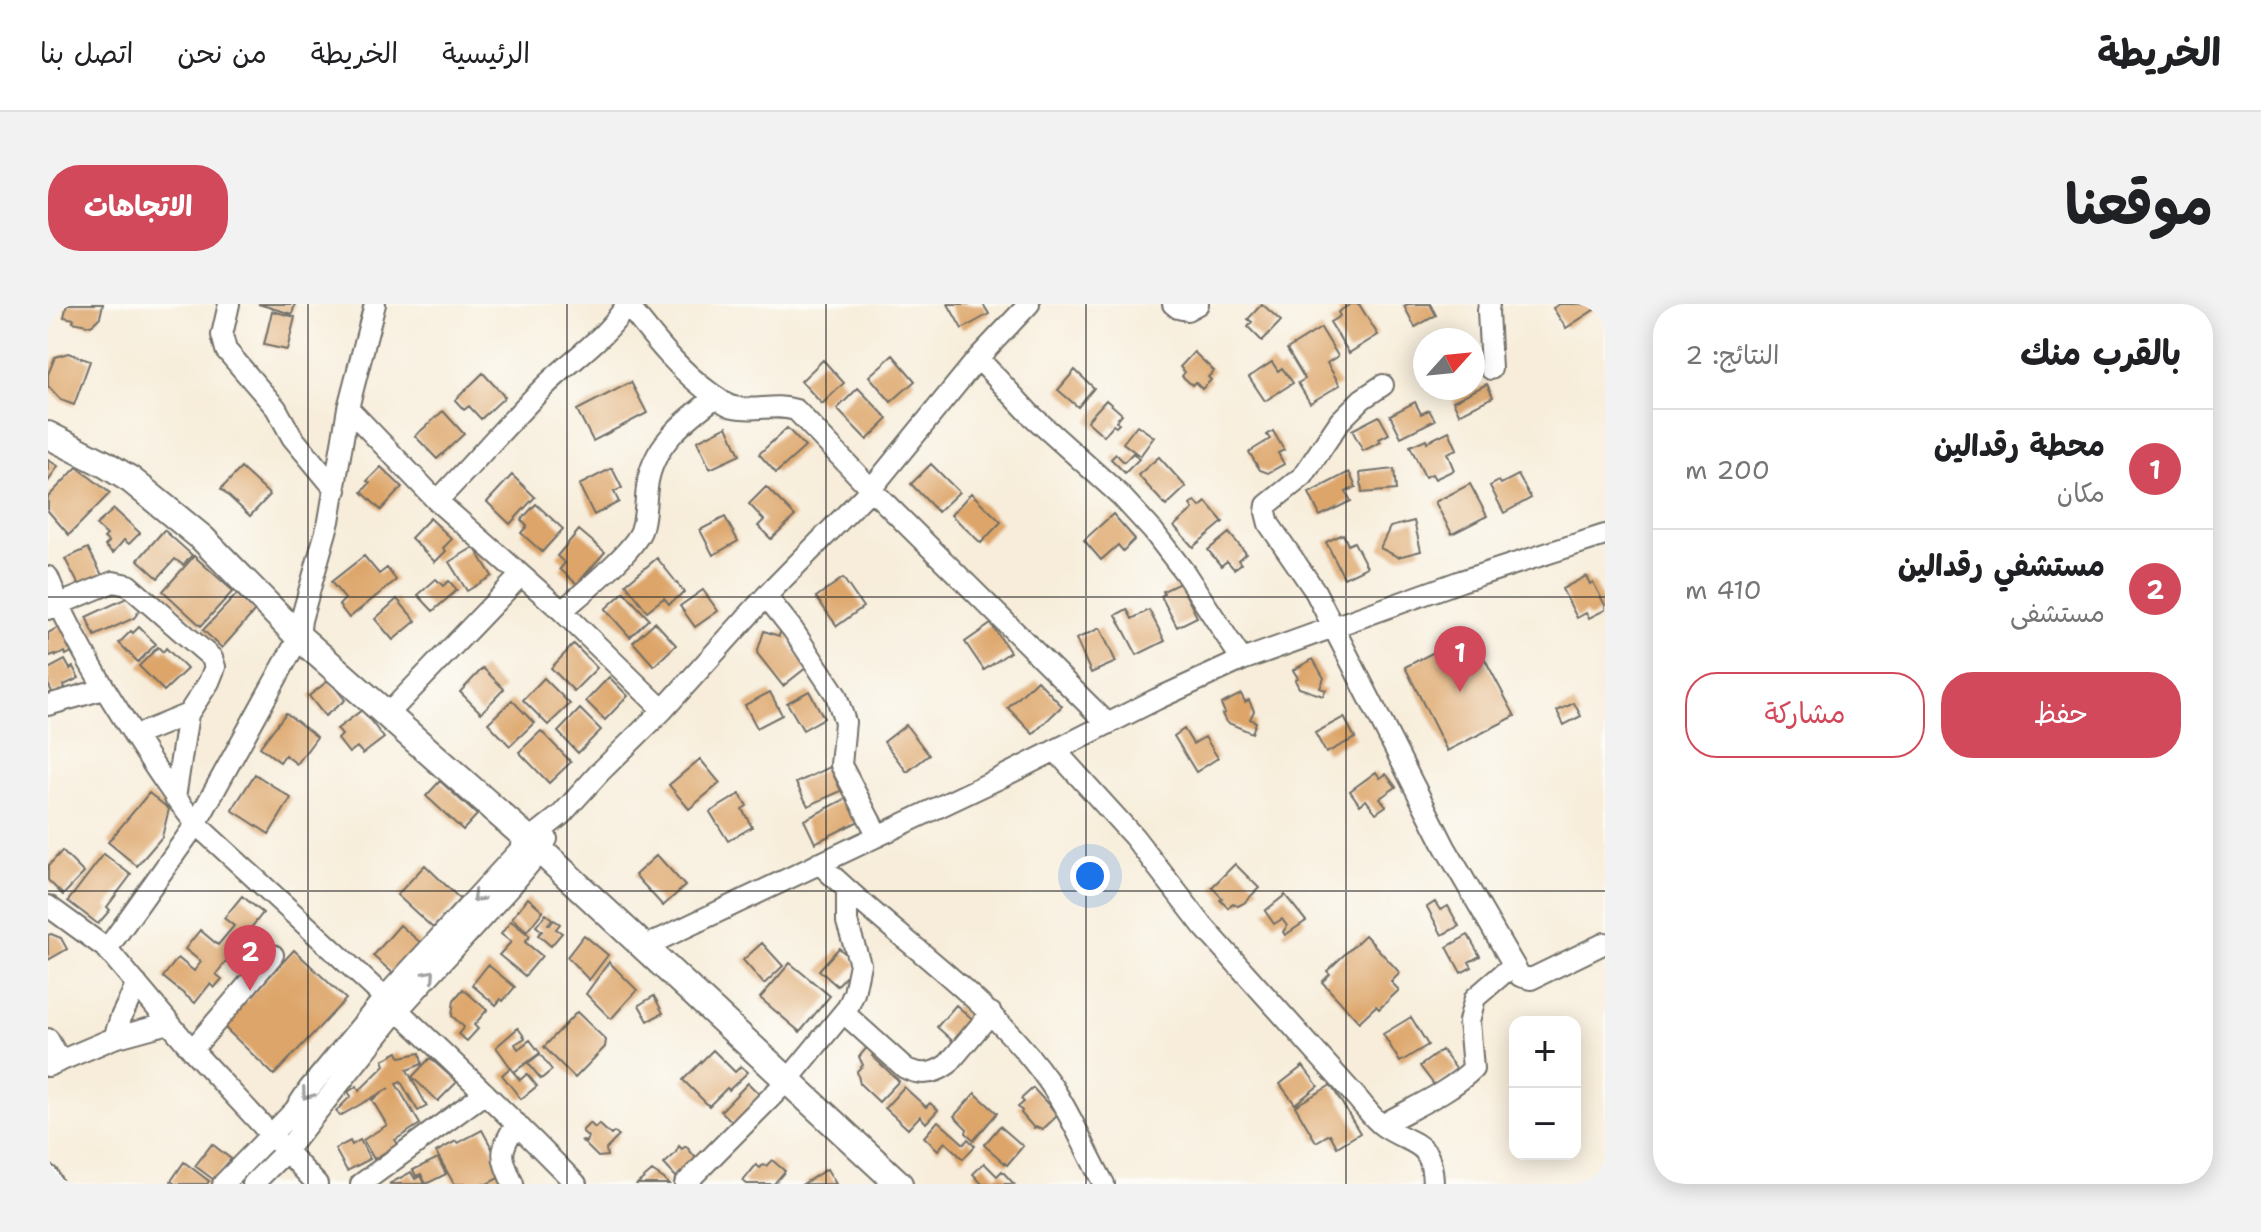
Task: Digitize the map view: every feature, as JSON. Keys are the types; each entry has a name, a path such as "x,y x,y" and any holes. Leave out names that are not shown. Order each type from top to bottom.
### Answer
{"main road":[{"path":"48,435 131,480 202,538 299,637 646,946 899,1184"}],"street":[{"path":"229,304 222,335 226,350 276,408 292,437 336,490"},
{"path":"107,949 196,824 299,637 329,521 348,408 375,304"},
{"path":"437,501 543,388 599,340 627,304 668,356 730,407 754,409 781,405 796,410 871,489 1107,723"},
{"path":"253,1184 309,1089 392,1004 600,772 663,710 766,596 871,489 978,358 1029,304"},
{"path":"1173,304 1187,310 1198,304"},
{"path":"1489,304 1491,369"},
{"path":"978,358 1030,414 1120,495 1153,531 1194,586 1242,660"},
{"path":"1383,385 1362,399 1340,421 1303,476 1267,505 1269,524 1315,591 1335,627 1445,847 1520,976 1531,979 1605,943"},
{"path":"562,611 616,562 640,534 647,508 647,486 660,447 689,416 716,397"},
{"path":"348,408 437,501 562,611 663,710"},
{"path":"646,946 1242,660 1461,581 1605,535"},
{"path":"386,716 521,575"},
{"path":"48,577 53,606 134,736 196,824 392,1004 576,1184"},
{"path":"53,606 113,582 128,585 212,658 215,667 209,682 188,714 175,798"},
{"path":"766,596 793,630 836,695 845,722 841,765 878,836"},
{"path":"48,705 104,689"},
{"path":"134,736 188,714"},
{"path":"1055,750 1134,837 1203,926 1382,1125 1421,1145 1431,1161 1433,1184"},
{"path":"819,863 991,1013 1048,1080 1104,1184"},
{"path":"685,1184 788,1080 844,1013 854,993 860,964 847,922 847,890"},
{"path":"48,906 107,949 192,1050 317,1184"},
{"path":"192,1050 273,955"},
{"path":"1382,1125 1446,1091 1473,1069 1469,1021 1475,998 1513,965"},
{"path":"114,1038 137,984"},
{"path":"844,1013 915,1074 939,1071 948,1064 991,1013"},
{"path":"48,1039 54,1064 114,1038 169,1023"},
{"path":"361,1184 485,1093"},
{"path":"513,1184 502,1149 516,1123"},
{"path":"223,1184 278,1144"},
{"path":"48,1176 52,1184"}],"building":[{"path":"67,304 103,304 100,317 91,326 64,317"},
{"path":"258,304 295,304 292,314"},
{"path":"948,304 983,304 989,314 962,329"},
{"path":"1262,304 1281,321 1262,341 1248,327 1252,322 1248,319"},
{"path":"1351,304 1359,304 1378,335 1349,353 1330,322"},
{"path":"1430,304 1436,315 1415,327 1404,306"},
{"path":"1560,304 1603,304 1566,328 1553,308"},
{"path":"272,311 295,317 287,350 264,345"},
{"path":"1321,328 1338,356 1327,363 1340,385 1310,403 1298,383 1305,379 1287,349"},
{"path":"1194,352 1214,371 1208,377 1211,380 1202,389 1182,376 1185,372 1180,367"},
{"path":"68,353 90,361 74,405 61,400 48,386 48,374 55,357"},
{"path":"893,355 915,381 891,402 869,376"},
{"path":"823,360 844,383 822,404 801,381"},
{"path":"1272,362 1278,371 1282,368 1293,383 1265,401 1249,377"},
{"path":"1075,370 1094,388 1078,407 1058,390"},
{"path":"483,373 505,397 481,419 469,406 464,410 455,400"},
{"path":"631,382 647,413 593,441 577,410"},
{"path":"1485,385 1493,397 1459,414 1453,401 1485,400"},
{"path":"858,388 888,419 867,440 837,409"},
{"path":"1106,400 1122,414 1116,421 1119,424 1116,427 1113,425 1104,436 1087,421"},
{"path":"1415,402 1421,414 1429,410 1435,420 1401,437 1390,415"},
{"path":"443,411 464,434 437,459 415,436"},
{"path":"1379,416 1389,434 1363,451 1352,430"},
{"path":"1137,425 1154,437 1140,456 1123,443"},
{"path":"727,426 740,455 710,469 697,441"},
{"path":"787,428 805,447 776,473 759,454"},
{"path":"1273,431 1284,450 1278,453 1284,464 1268,473 1260,470 1249,452 1270,439 1267,435"},
{"path":"1449,431 1457,449 1447,453 1454,470 1435,479 1432,474 1425,477 1410,446"},
{"path":"1133,453 1139,459 1125,473 1111,459 1116,454 1124,462"},
{"path":"1159,457 1186,487 1166,506 1138,475"},
{"path":"48,460 58,466 48,482"},
{"path":"931,464 959,492 938,512 911,484"},
{"path":"77,467 110,493 69,535 48,511 48,497"},
{"path":"381,467 402,487 381,510 362,492 370,483 367,481"},
{"path":"241,468 270,495 250,516 221,489"},
{"path":"612,468 622,488 614,492 619,502 594,515 579,485"},
{"path":"1394,469 1396,490 1362,493 1360,473"},
{"path":"1349,472 1356,487 1346,492 1351,501 1320,516 1309,493"},
{"path":"512,475 535,497 510,524 487,502"},
{"path":"1518,475 1531,498 1504,513 1490,486"},
{"path":"1470,484 1487,516 1452,534 1435,502"},
{"path":"766,487 795,516 771,539 758,526 764,520 749,504"},
{"path":"971,493 1001,522 981,543 951,515"},
{"path":"1195,501 1200,507 1206,502 1223,522 1193,547 1174,526 1193,509 1190,505"},
{"path":"536,504 563,529 542,552 521,533 527,526 521,520"},
{"path":"114,509 140,533 129,544 124,540 113,553 105,546 109,542 104,538 107,535 96,525"},
{"path":"1113,514 1135,539 1123,551 1118,545 1101,560 1084,540"},
{"path":"725,517 738,541 713,555 700,530"},
{"path":"430,518 452,539 435,562 411,538"},
{"path":"1414,521 1421,551 1398,557 1380,548 1390,527"},
{"path":"164,530 192,555 183,565 175,559 158,578 138,560"},
{"path":"579,530 605,552 577,584 560,569 565,563 557,556"},
{"path":"1229,533 1246,553 1238,560 1241,564 1234,569 1227,561 1221,566 1208,550"},
{"path":"1343,534 1348,545 1354,542 1367,567 1344,578 1326,542"},
{"path":"474,547 492,576 467,591 449,562"},
{"path":"88,548 103,577 81,589 65,559"},
{"path":"194,556 233,591 201,626 163,591"},
{"path":"364,556 379,574 387,568 396,580 349,618 339,605 345,599 331,582"},
{"path":"657,558 684,592 669,604 664,598 647,611 626,584"},
{"path":"1586,576 1590,584 1593,582 1605,610 1589,618 1586,613 1577,618 1562,589"},
{"path":"843,578 863,607 837,626 816,597"},
{"path":"436,579 443,586 449,581 457,590 433,611 418,595"},
{"path":"1180,583 1197,617 1177,627 1161,596 1163,591"},
{"path":"703,590 718,611 695,627 680,606"},
{"path":"624,592 649,619 630,637 605,609"},
{"path":"237,594 255,611 222,648 203,630"},
{"path":"133,595 140,610 134,618 95,636 86,617"},
{"path":"397,599 416,621 393,640 375,619"},
{"path":"1127,609 1132,619 1149,610 1165,641 1137,655 1116,615"},
{"path":"63,616 75,650 66,655 65,652 50,656 48,633 59,627 55,620"},
{"path":"655,622 676,645 654,666 633,642"},
{"path":"991,624 1010,652 984,670 965,642"},
{"path":"139,627 156,644 138,662 119,643"},
{"path":"1100,628 1116,662 1091,673 1076,639"},
{"path":"781,629 791,637 789,644 807,667 783,686 757,653 764,631 779,636"},
{"path":"1471,633 1515,716 1447,751 1405,667"},
{"path":"574,644 597,668 574,691 551,668"},
{"path":"158,647 163,652 166,648 187,669 164,691 139,666"},
{"path":"1313,659 1324,678 1320,688 1326,690 1323,696 1299,688 1295,680 1298,678 1293,670"},
{"path":"65,660 79,678 53,694 48,684 48,669"},
{"path":"483,668 504,689 481,713 460,692"},
{"path":"609,677 628,696 605,720 586,701"},
{"path":"544,678 570,704 548,725 523,700"},
{"path":"329,680 345,700 325,716 309,696"},
{"path":"1037,680 1062,706 1033,734 1008,708"},
{"path":"809,691 824,718 803,730 787,703"},
{"path":"770,692 782,715 757,728 745,705"},
{"path":"1241,694 1245,702 1249,700 1254,711 1250,719 1256,722 1252,733 1226,722 1222,714 1225,713 1221,704"},
{"path":"512,700 534,723 510,746 488,723"},
{"path":"1574,703 1581,716 1564,725 1557,711"},
{"path":"580,709 601,730 578,753 558,732"},
{"path":"362,710 384,738 363,754 357,747 349,753 338,739 342,735 337,729"},
{"path":"286,713 317,737 297,764 285,755 280,762 260,747"},
{"path":"1344,717 1355,738 1326,753 1315,733"},
{"path":"906,725 929,755 907,772 884,742"},
{"path":"1184,729 1193,744 1205,737 1218,758 1196,772 1174,736"},
{"path":"541,731 571,762 549,783 519,752"},
{"path":"700,759 720,783 689,809 669,785"},
{"path":"830,767 841,791 808,806 796,783"},
{"path":"1376,772 1380,778 1386,774 1396,787 1380,798 1386,806 1376,813 1366,800 1360,805 1350,791"},
{"path":"255,774 291,798 269,834 232,810"},
{"path":"440,781 477,815 463,830 426,796"},
{"path":"149,793 169,809 162,837 137,866 108,842"},
{"path":"740,794 747,806 742,809 752,827 728,841 710,812"},
{"path":"849,797 861,820 815,843 804,820"},
{"path":"62,851 84,873 63,895 48,880 48,866"},
{"path":"104,854 131,875 98,924 68,901"},
{"path":"657,855 685,886 663,906 635,875"},
{"path":"1235,864 1259,888 1244,903 1238,906 1233,903 1228,908 1212,887"},
{"path":"425,865 460,899 433,928 397,895"},
{"path":"1285,895 1306,921 1285,935 1283,932 1287,926 1282,919 1274,924 1265,911"},
{"path":"242,896 263,913 238,944 253,956 244,966 231,955 216,974 222,979 214,988 210,984 195,1003 163,977 178,958 194,971 201,962 185,949 200,930 218,945 234,926 224,918"},
{"path":"528,898 543,911 527,931 512,918"},
{"path":"1435,902 1440,910 1448,906 1459,926 1442,935 1427,907"},
{"path":"546,914 552,919 548,924 554,920 560,924 556,929 562,933 551,946 538,935 542,931 536,926"},
{"path":"511,921 530,936 525,942 542,956 525,976 499,955 511,942 501,934"},
{"path":"400,925 421,943 394,974 373,956"},
{"path":"48,935 61,938 67,949 48,960"},
{"path":"584,935 608,955 589,980 567,957"},
{"path":"1365,935 1400,973 1391,982 1399,990 1359,1022 1322,982 1330,974 1327,971"},
{"path":"1468,935 1480,956 1469,962 1472,967 1461,973 1447,947"},
{"path":"762,943 783,966 764,984 743,960"},
{"path":"839,948 857,964 837,986 819,970"},
{"path":"294,950 346,999 274,1075 223,1026"},
{"path":"609,962 637,990 611,1019 586,994"},
{"path":"790,963 830,996 800,1032 760,998"},
{"path":"488,965 515,987 496,1005 472,985"},
{"path":"463,989 487,1010 474,1025 478,1029 467,1041 458,1034 464,1027 452,1016 454,1000"},
{"path":"654,996 663,1013 648,1021 639,1005"},
{"path":"956,1005 976,1022 957,1045 937,1027"},
{"path":"577,1012 606,1040 605,1047 575,1078 544,1047"},
{"path":"1411,1017 1428,1045 1400,1062 1383,1034"},
{"path":"518,1028 525,1038 515,1044 518,1049 530,1040 540,1053 514,1072 496,1047"},
{"path":"868,1046 874,1051 872,1056 899,1081 879,1102 860,1084 857,1071 863,1065 859,1057"},
{"path":"713,1050 735,1072 741,1066 748,1072 709,1106 683,1080"},
{"path":"1442,1050 1457,1070 1435,1086 1420,1066"},
{"path":"398,1052 400,1057 420,1053 422,1064 407,1070 427,1106 418,1111 401,1082 396,1084 420,1124 395,1140 398,1144 374,1159 363,1140 387,1125 372,1100 389,1088 340,1116 336,1111 351,1096 348,1092 357,1086 359,1091 385,1065 383,1060"},
{"path":"540,1054 552,1070 541,1079 528,1063"},
{"path":"430,1058 457,1082 438,1101 412,1077"},
{"path":"1303,1066 1318,1086 1295,1104 1280,1084"},
{"path":"510,1068 520,1080 527,1074 537,1086 521,1099 502,1075"},
{"path":"748,1083 767,1102 740,1129 721,1111"},
{"path":"1331,1085 1360,1133 1337,1147 1330,1134 1316,1142 1295,1106"},
{"path":"904,1087 926,1107 930,1103 938,1110 926,1123 920,1116 908,1129 885,1108"},
{"path":"1033,1088 1058,1115 1042,1130 1034,1128 1018,1107 1024,1102 1021,1099"},
{"path":"975,1093 997,1113 974,1140 954,1116"},
{"path":"938,1121 964,1144 968,1139 975,1146 963,1159 945,1142 938,1150 924,1137"},
{"path":"590,1123 595,1128 599,1124 611,1135 614,1132 619,1136 606,1149 607,1156 598,1157 581,1140 586,1142 588,1137 582,1131"},
{"path":"1000,1126 1023,1146 1007,1165 984,1145"},
{"path":"482,1130 506,1174 487,1184 454,1184 436,1152"},
{"path":"360,1140 370,1159 347,1171 335,1149 350,1141 352,1145"},
{"path":"212,1144 231,1159 214,1180 195,1166"},
{"path":"679,1146 682,1149 686,1146 700,1163 678,1184 677,1178 664,1164"},
{"path":"438,1158 446,1174 426,1184 421,1174 416,1176 413,1170"},
{"path":"772,1160 785,1171 774,1184 747,1184 743,1181 756,1165 760,1168"},
{"path":"184,1162 209,1181 207,1184 175,1184 171,1181"},
{"path":"984,1163 997,1176 1002,1171 1014,1184 982,1184 973,1174"},
{"path":"827,1169 836,1184 803,1184"},
{"path":"652,1171 664,1179 669,1184 637,1184"},
{"path":"411,1172 415,1179 421,1176 425,1184 389,1184"}],"place":[{"name":"محطة رقدالين","path":"1460,692"},
{"name":"مستشفي رقدالين","path":"250,991"}]}
